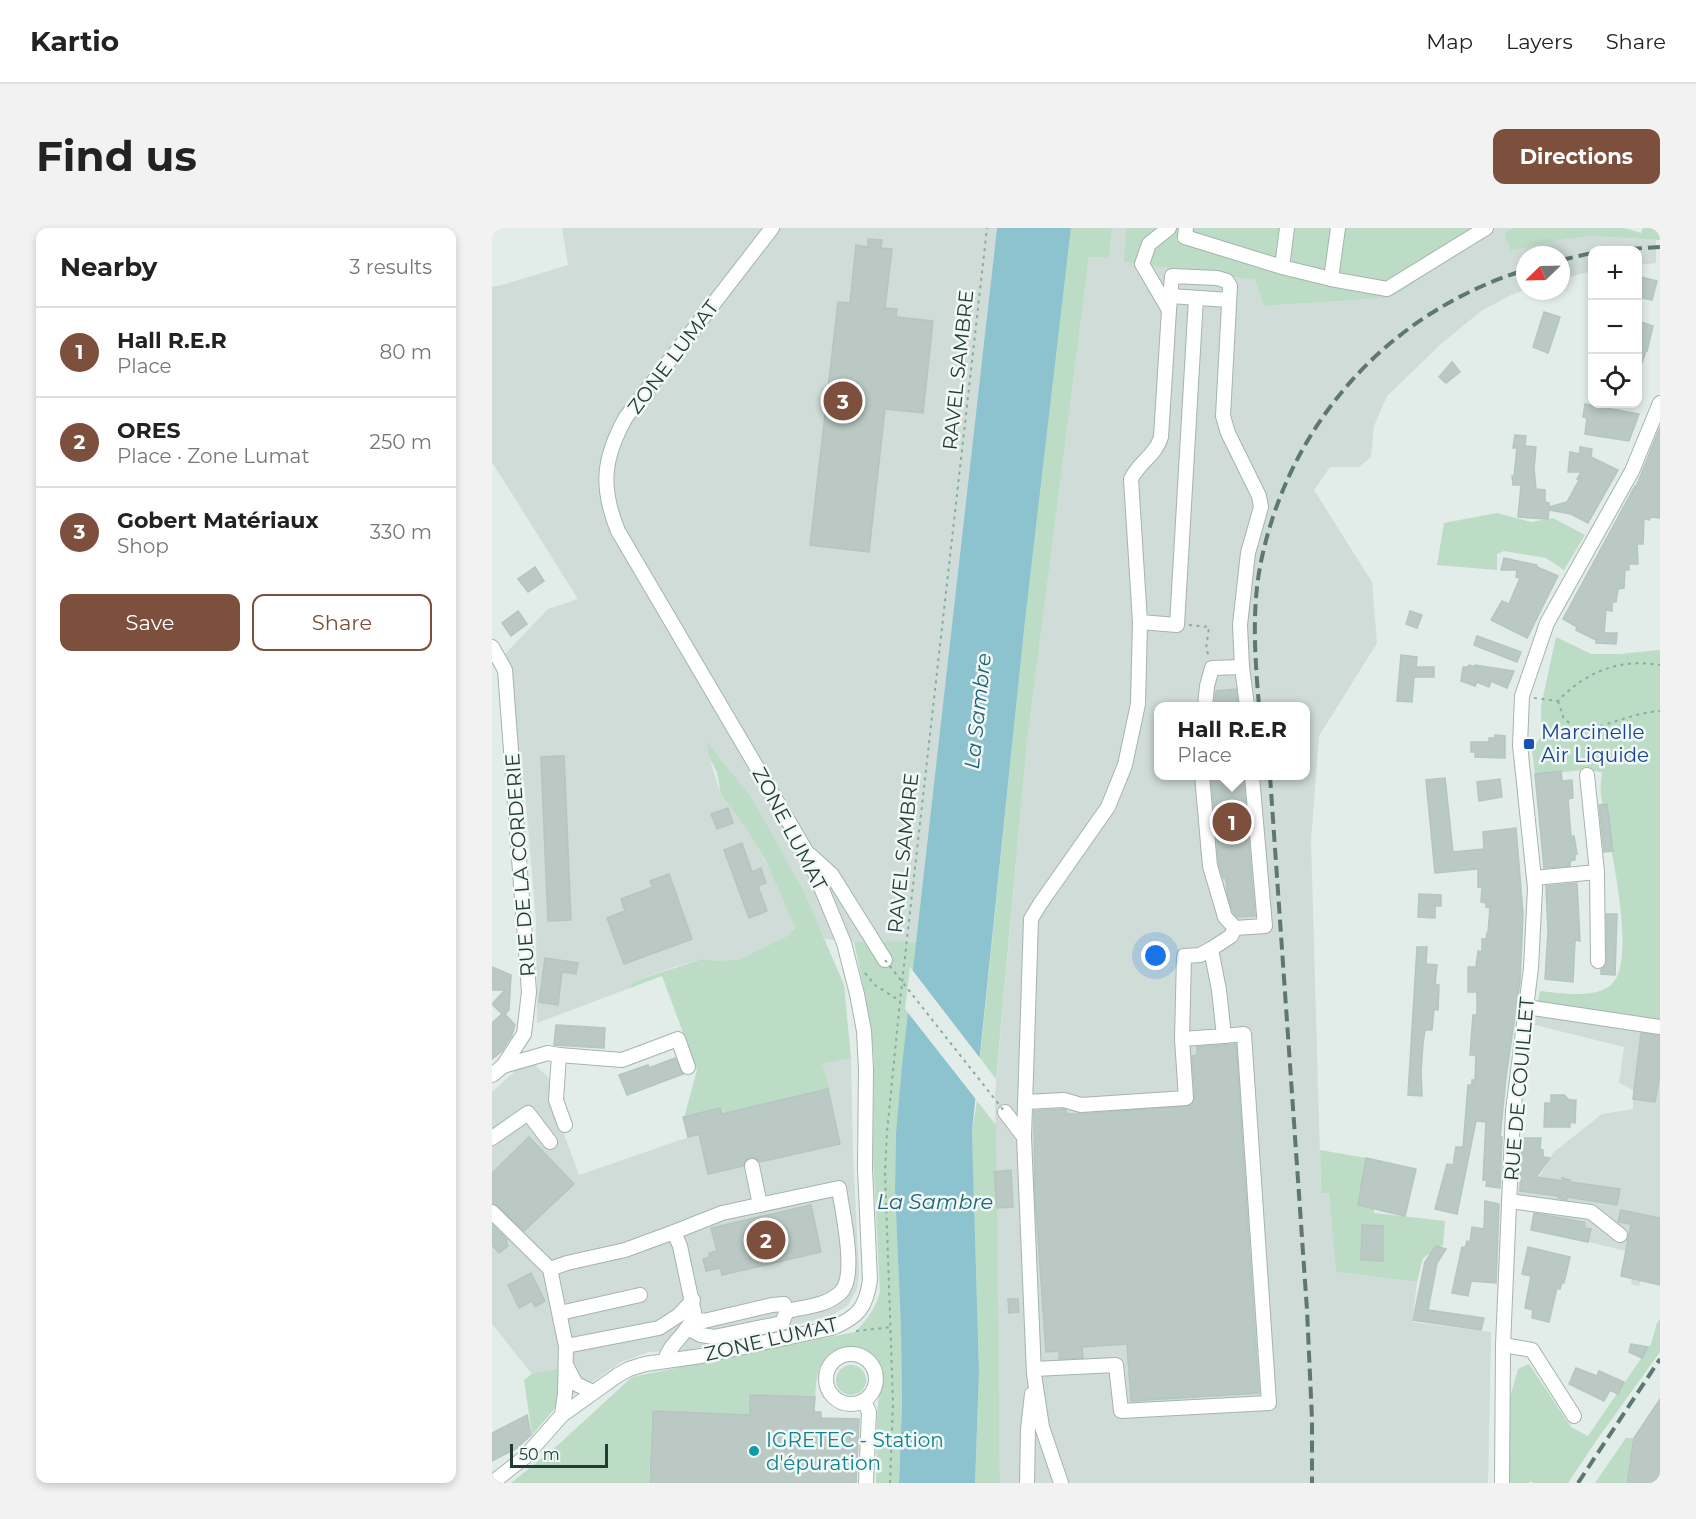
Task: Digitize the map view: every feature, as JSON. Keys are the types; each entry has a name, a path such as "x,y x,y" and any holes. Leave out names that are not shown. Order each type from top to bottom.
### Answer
{"street":[{"name":"ZONE LUMAT","path":"492,1483 525,1457 562,1415 629,1369 832,1328 850,1320 861,1310 868,1296 870,1280 865,1168 864,1031 844,944 830,905 806,852 618,531 610,509 605,482 608,456 616,435 627,417 772,228"},
{"path":"1169,228 1149,244 1142,264 1170,303"},
{"path":"1186,228 1185,237 1282,267 1387,289 1486,228"},
{"path":"1282,267 1287,228"},
{"path":"1331,279 1338,228"},
{"path":"1061,1483 1042,1427 1034,1372 1024,1137 1031,919 1101,820 1120,780 1138,704 1140,622 1131,479 1135,470 1154,452 1161,436 1172,276 1217,278 1227,281 1230,286 1223,416 1228,433 1259,496 1261,507 1248,553 1240,625 1246,702"},
{"path":"1170,303 1196,298 1229,300"},
{"path":"1140,622 1177,625 1196,298"},
{"name":"RUE DE COUILLET","path":"1502,1483 1503,1345 1513,1111 1531,968 1534,878 1520,745 1522,696 1546,623 1632,471 1660,404"},
{"name":"RUE DE LA CORDERIE","path":"492,647 505,670 529,992 524,1034 497,1071"},
{"path":"1205,702 1212,668 1242,667"},
{"path":"1587,776 1597,872 1598,962"},
{"path":"1202,780 1210,866 1225,917 1235,928"},
{"path":"1235,928 1265,926 1252,780"},
{"path":"806,852 832,875 885,960"},
{"path":"1534,878 1597,872"},
{"path":"1026,1102 1064,1100 1081,1105 1186,1098 1182,1039 1184,956 1200,955 1211,949 1231,936 1235,928"},
{"path":"1211,949 1218,981 1224,1036"},
{"path":"1526,1007 1660,1027"},
{"path":"1034,1372 1116,1365 1121,1411 1269,1403 1244,1034 1182,1039"},
{"path":"497,1071 548,1053 622,1060 678,1039 688,1067"},
{"path":"559,1055 556,1100 565,1125"},
{"path":"1005,1112 1024,1137"},
{"path":"492,1138 528,1113 550,1143"},
{"path":"752,1166 760,1205"},
{"path":"550,1269 567,1263 625,1251 722,1213 839,1188 848,1277 842,1292 825,1303 787,1311"},
{"path":"1509,1200 1591,1212 1620,1235"},
{"path":"492,1212 550,1269 566,1346 562,1415"},
{"path":"665,1360 667,1353 690,1324 693,1300 680,1246 674,1232"},
{"path":"560,1313 640,1295"},
{"path":"566,1346 659,1328 679,1315 693,1300"},
{"path":"784,1304 787,1311 782,1323 714,1337 701,1335 690,1324 772,1305 784,1304"},
{"path":"1503,1345 1532,1350 1574,1416"},
{"path":"566,1366 576,1384 593,1392"},
{"path":"1027,1483 1028,1429 1034,1372"},
{"path":"864,1401 868,1412 866,1483"}],"path":[{"name":"RAVEL SAMBRE","path":"890,1483 893,1403 885,1171 900,1001 987,228"},
{"path":"1177,625 1209,627 1206,649 1212,668"},
{"path":"1522,696 1558,701 1591,674 1609,667 1645,662 1660,665"},
{"path":"1558,701 1564,720 1580,731 1597,728 1642,712 1660,711"},
{"path":"885,960 1005,1112"},
{"path":"852,971 862,969 875,985 900,1001"},
{"path":"856,1332 891,1327"}],"shaded area":[{"path":"562,228 997,228 916,943 850,942 825,939 753,800 709,757 721,795 741,821 771,871 795,926 787,936 739,961 702,959 677,966 635,981 627,989 537,1023 536,920 525,791 504,655 548,609 578,599 492,462 492,286 499,286 568,265"},
{"path":"1112,228 1126,228 1125,262 1255,280 1264,306 1386,298 1398,294 1494,228 1512,228 1504,234 1511,251 1516,250 1516,293 1481,311 1440,345 1387,396 1374,426 1371,457 1359,467 1330,467 1314,490 1372,582 1377,643 1319,736 1311,840 1321,1193 1329,1192 1336,1272 1417,1282 1412,1322 1491,1332 1488,1483 1000,1483 995,1095 1027,742 1089,257 1109,258"},
{"path":"1588,236 1656,240 1656,263 1642,265 1642,246 1588,246 1588,272 1570,277 1570,246 1534,246"},
{"path":"1537,1006 1660,1028 1660,1285 1641,1280 1639,1286 1631,1284 1632,1278 1621,1276 1626,1251 1581,1240 1586,1221 1554,1216 1516,1206 1520,1175 1539,1177 1554,1152 1602,1114 1633,1109 1633,1090 1619,1083 1624,1047 1535,1025"},
{"path":"851,1058 859,1273 857,1289 848,1305 831,1316 689,1350 649,1352 621,1362 556,1407 559,1368 532,1374 492,1324 492,1092 515,1071 534,1064 549,1078 550,1104 557,1124 560,1123 579,1175 689,1137 684,1118 723,1109 724,1114 830,1089 823,1064"}],"green space":[{"path":"1071,228 1112,228 1109,258 1089,257 1027,742 996,1079 980,1058 1025,621"},
{"path":"1126,228 1494,228 1398,294 1386,298 1264,306 1255,280 1124,262"},
{"path":"1512,228 1624,228 1641,233 1643,228 1660,228 1660,240 1588,236 1534,246 1516,246 1516,250 1511,251 1504,234"},
{"path":"1497,513 1531,522 1553,518 1585,535 1564,570 1546,558 1504,551 1497,554 1497,570 1437,565 1444,523"},
{"path":"1556,637 1591,654 1660,650 1660,1028 1537,1006 1540,991 1587,994 1611,985 1619,971 1622,950 1619,894 1601,795 1602,772 1583,770 1535,775 1532,749 1541,737 1541,706"},
{"path":"707,742 753,800 806,896 844,985 851,1058 823,1064 830,1089 724,1114 723,1109 684,1118 697,1070 662,976 627,989 635,981 702,959 739,960 787,936 795,927 767,863 741,821 721,795 717,772 709,757"},
{"path":"854,942 916,943 896,1134 895,1189 902,1403 899,1483 876,1483 877,1414 881,1373 872,1359 849,1348 833,1352 822,1363 817,1379 815,1402 751,1399 749,1419 652,1415 649,1483 511,1483 558,1445 632,1377 855,1332 867,1318 880,1292 873,1155 874,1056 865,994"},
{"path":"977,1101 996,1125 1000,1483 975,1483 979,1372 972,1131"},
{"path":"1320,1150 1366,1158 1358,1205 1374,1209 1374,1213 1445,1221 1443,1245 1423,1258 1417,1282 1336,1272 1329,1193 1321,1193"},
{"path":"1660,1319 1660,1352 1568,1483 1533,1483 1531,1481 1529,1483 1508,1483 1509,1401 1518,1369 1529,1364 1571,1427 1588,1436 1651,1344"},
{"path":"851,1365 862,1369 866,1380 862,1391 851,1395 840,1391 836,1380 840,1369"},
{"path":"559,1368 556,1407 532,1435 524,1380 532,1374"},
{"path":"1626,1438 1634,1438 1626,1483 1595,1483"}],"water":[{"name":"La Sambre","path":"997,228 1071,228 1025,621 972,1131 979,1372 975,1483 899,1483 902,1403 895,1189 896,1133"}],"pier":[{"path":"910,967 983,1062 978,1102 905,1009"}],"building":[{"path":"868,239 882,240 881,248 892,249 885,308 897,309 896,317 933,321 923,413 885,409 869,552 810,545 838,302 850,303 856,245 868,247"},
{"path":"1642,277 1657,281 1652,300 1642,298"},
{"path":"1544,312 1560,317 1548,353 1533,347"},
{"path":"1642,322 1653,326 1642,363"},
{"path":"1452,362 1460,372 1446,383 1439,377"},
{"path":"1585,404 1588,405 1588,408 1607,408 1639,414 1629,441 1585,434 1587,418 1583,417"},
{"path":"1660,427 1660,518 1651,517 1649,520 1644,518 1643,544 1637,544 1638,564 1629,564 1629,570 1625,570 1624,588 1618,589 1616,602 1612,602 1612,611 1606,610 1604,633 1617,633 1616,644 1596,643 1596,640 1576,630 1577,627 1563,619 1636,487"},
{"path":"1515,435 1526,436 1525,446 1536,447 1534,469 1536,489 1545,490 1545,502 1549,503 1549,507 1567,502 1579,480 1577,479 1581,472 1568,472 1570,452 1580,454 1580,447 1592,449 1591,457 1618,470 1588,523 1571,514 1549,510 1548,519 1518,517 1521,485 1513,485 1512,476 1514,476 1517,448 1513,448"},
{"path":"1504,558 1537,565 1558,576 1527,638 1491,620 1502,601 1509,604 1520,578 1516,577 1517,570 1501,570"},
{"path":"535,567 544,581 528,592 518,579"},
{"path":"518,611 527,624 511,636 502,623"},
{"path":"1410,611 1422,615 1417,628 1406,624"},
{"path":"1477,636 1521,652 1517,662 1474,645"},
{"path":"1401,655 1417,657 1416,667 1434,667 1434,677 1414,677 1412,702 1397,701"},
{"path":"1469,665 1514,671 1507,688 1491,681 1489,687 1477,682 1475,686 1461,681 1463,667"},
{"path":"1236,689 1238,702 1215,702 1216,691"},
{"path":"1495,735 1505,736 1505,758 1475,757 1475,752 1471,752 1471,742 1489,742 1489,738 1495,738"},
{"path":"564,756 571,920 548,921 541,757"},
{"path":"1561,771 1562,781 1572,780 1573,798 1568,799 1571,836 1574,836 1577,854 1575,854 1575,860 1570,861 1570,866 1544,868 1535,774"},
{"path":"1445,778 1453,852 1484,849 1483,832 1516,828 1523,914 1520,982 1500,1137 1502,1137 1500,1188 1486,1186 1487,1181 1483,1180 1486,1122 1476,1121 1457,1214 1435,1209 1447,1164 1453,1165 1456,1147 1463,1147 1468,1085 1472,1085 1472,1080 1475,1080 1476,1055 1470,1055 1473,1015 1477,1015 1477,992 1468,992 1468,967 1476,967 1478,951 1482,952 1482,939 1486,939 1488,933 1490,908 1486,907 1486,903 1481,902 1482,887 1478,887 1478,869 1435,873 1426,780"},
{"path":"1500,779 1502,797 1479,801 1477,782"},
{"path":"1211,780 1243,780 1255,916 1237,917 1233,912 1227,893 1226,878 1223,878 1219,864"},
{"path":"1607,804 1613,851 1604,852 1599,805"},
{"path":"728,808 733,823 717,829 711,814"},
{"path":"742,843 752,872 761,868 766,883 758,886 767,911 749,918 724,850"},
{"path":"669,874 692,939 624,964 607,918 625,911 621,899 653,887 650,881"},
{"path":"1577,883 1580,941 1575,940 1573,982 1545,979 1548,932 1546,886"},
{"path":"1419,894 1441,895 1441,906 1435,906 1435,918 1418,917"},
{"path":"1606,914 1617,914 1615,975 1601,974 1601,969 1607,961"},
{"path":"1417,947 1427,947 1426,964 1437,965 1435,984 1439,985 1438,1010 1434,1009 1432,1030 1425,1030 1423,1043 1422,1096 1408,1095"},
{"path":"545,958 578,963 576,974 562,972 558,1005 539,1002"},
{"path":"492,967 511,975 509,1010 505,1014 515,1025 502,1051 492,1059 492,1023 502,1014 492,1004 505,990 492,990"},
{"path":"556,1025 605,1028 604,1048 554,1045"},
{"path":"1641,1033 1660,1036 1660,1075 1655,1102 1633,1099"},
{"path":"1236,1044 1259,1393 1131,1401 1127,1344 1082,1347 1083,1358 1059,1359 1059,1351 1046,1352 1035,1195 1034,1111 1063,1109 1067,1114 1082,1114 1192,1105 1195,1097 1192,1056 1197,1055 1197,1047"},
{"path":"675,1058 683,1074 627,1095 619,1075 648,1065 649,1068"},
{"path":"828,1089 840,1144 760,1162 750,1157 743,1166 708,1174 699,1134 688,1137 683,1117 720,1108 722,1114"},
{"path":"1551,1095 1564,1095 1569,1100 1576,1100 1575,1123 1570,1122 1570,1127 1544,1127 1545,1103 1551,1103"},
{"path":"529,1137 574,1184 524,1231 492,1203 492,1173"},
{"path":"1522,1138 1541,1138 1540,1149 1543,1150 1543,1157 1550,1158 1536,1177 1562,1181 1562,1178 1570,1182 1620,1189 1617,1205 1567,1197 1567,1200 1558,1198 1558,1196 1520,1191"},
{"path":"1366,1158 1416,1169 1405,1216 1358,1205"},
{"path":"1011,1170 1013,1207 997,1208 994,1172"},
{"path":"1485,1201 1499,1204 1496,1283 1471,1281 1468,1296 1452,1293 1462,1247 1465,1248 1467,1241 1470,1242 1472,1227 1484,1229"},
{"path":"811,1205 821,1252 722,1275 720,1268 706,1271 703,1259 710,1257 709,1253 717,1251 711,1228"},
{"path":"1621,1210 1660,1218 1660,1285 1621,1276 1631,1224 1618,1222"},
{"path":"1534,1213 1585,1222 1584,1228 1591,1229 1588,1242 1531,1230"},
{"path":"492,1225 507,1240 508,1246 499,1253 492,1245"},
{"path":"1362,1225 1383,1226 1383,1261 1361,1260"},
{"path":"1436,1246 1446,1249 1437,1263 1428,1310 1484,1318 1481,1330 1413,1320 1425,1262"},
{"path":"1528,1247 1570,1257 1564,1283 1562,1282 1560,1289 1557,1288 1549,1322 1532,1318 1533,1310 1525,1308 1531,1276 1522,1274"},
{"path":"531,1273 545,1301 535,1307 532,1301 519,1308 508,1285"},
{"path":"1008,1299 1018,1299 1019,1312 1009,1313"},
{"path":"1631,1344 1648,1347 1642,1358 1629,1352"},
{"path":"1576,1368 1597,1376 1599,1371 1624,1382 1618,1394 1610,1390 1604,1401 1569,1384"},
{"name":"IGRETEC - Station d'épuration","path":"750,1395 815,1397 814,1412 821,1412 821,1418 859,1419 856,1483 650,1483 653,1411 750,1415"},
{"path":"1660,1399 1660,1483 1627,1483 1634,1438"},
{"path":"527,1415 531,1435 517,1448 492,1461 492,1433"}],"railway":[{"path":"1642,248 1660,247"},
{"path":"1570,258 1588,254"},
{"path":"1259,702 1255,651 1256,594 1262,557 1276,507 1297,460 1323,417 1354,378 1390,343 1431,313 1476,289 1516,273"},
{"path":"1270,780 1307,1310 1312,1419 1312,1483"},
{"path":"1578,1483 1660,1359"}],"place":[{"name":"Gobert Matériaux","path":"843,401"},
{"name":"Marcinelle Air Liquide","path":"1529,744"},
{"name":"Hall R.E.R","path":"1232,822"},
{"name":"ORES","path":"766,1240"},
{"name":"IGRETEC - Station d'épuration","path":"754,1451"}]}
